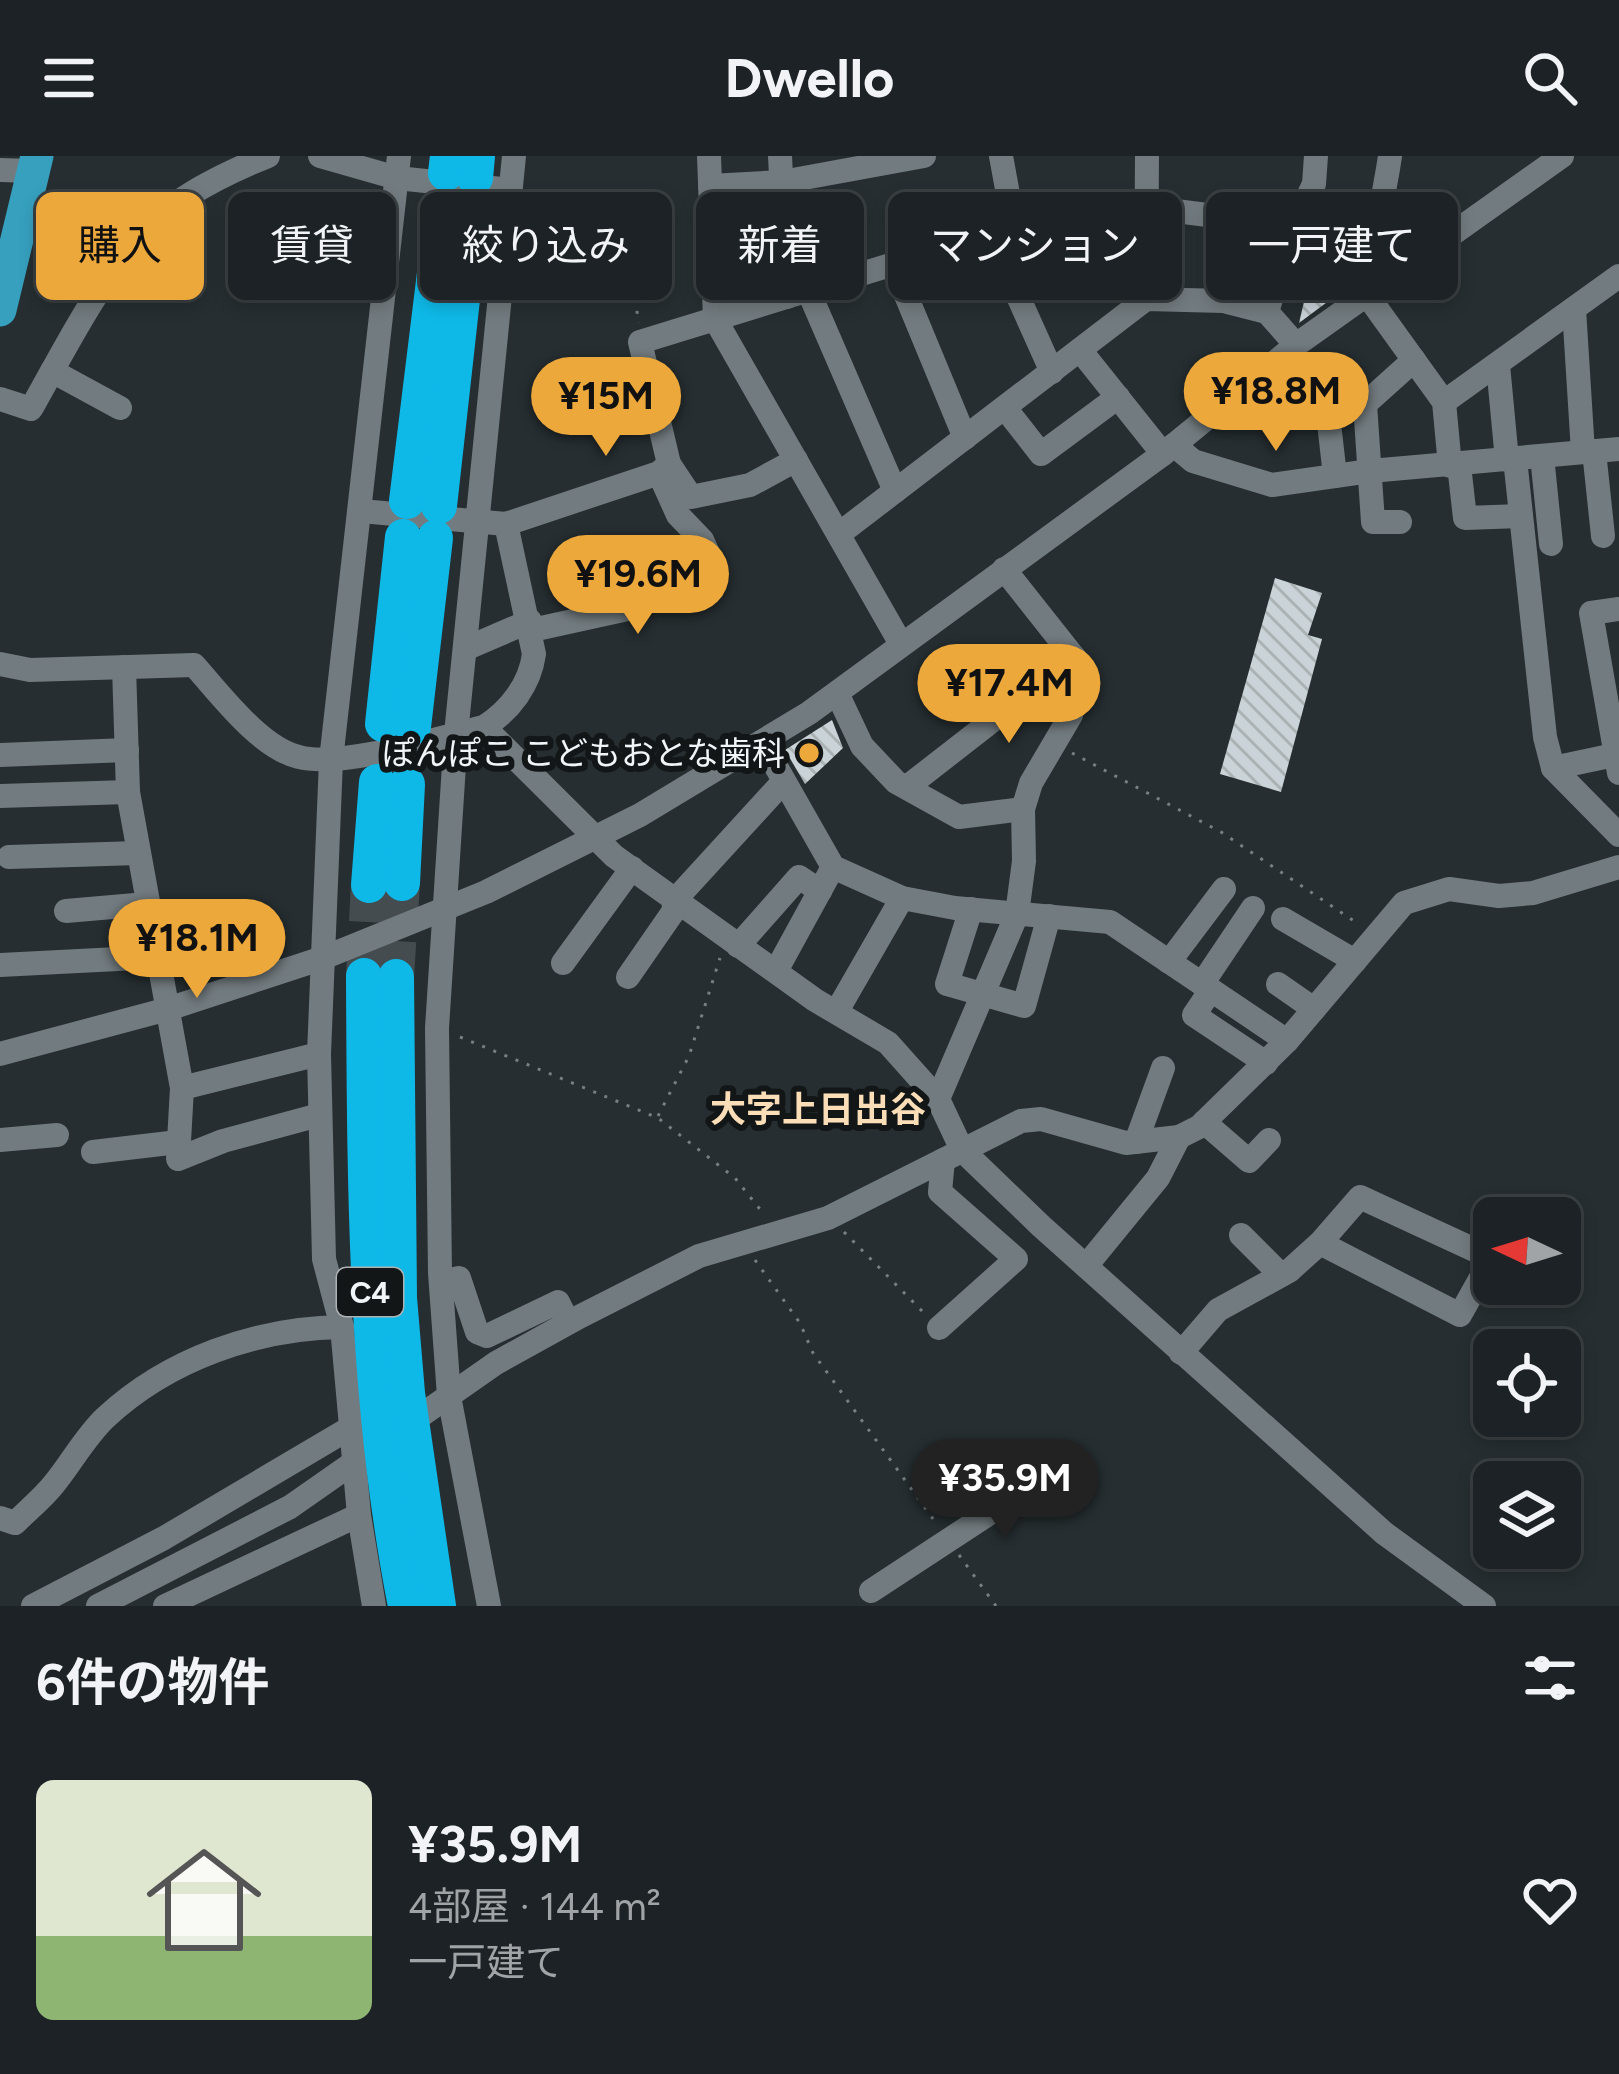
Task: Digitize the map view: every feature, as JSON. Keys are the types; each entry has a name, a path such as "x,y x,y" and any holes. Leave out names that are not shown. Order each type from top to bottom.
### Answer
{"highway":[{"path":"398,726 460,180"},
{"path":"386,884 392,783"},
{"name":"C4","path":"406,1606 384,1457 364,1181 380,977 407,1393 438,1606"}],"main road":[{"path":"0,310 23,166"}],"street":[{"path":"0,399 31,409 141,235 179,200 268,156"},
{"path":"320,156 511,190"},
{"path":"489,1606 446,1398 437,1028 456,734 514,156"},
{"path":"709,156 715,320 901,644"},
{"path":"780,156 783,192"},
{"path":"710,186 782,182 924,156"},
{"path":"1001,156 1001,192"},
{"path":"1145,192 1147,156"},
{"path":"1310,192 1316,156"},
{"path":"1385,192 1390,156"},
{"path":"1458,229 1562,156"},
{"path":"374,1606 358,1515 341,1327 324,1259 319,1054 332,760 398,167"},
{"path":"1444,402 1619,276"},
{"path":"465,649 531,626 632,608 712,562 702,540 678,515 640,342 778,300"},
{"path":"800,300 895,491"},
{"path":"907,300 965,438"},
{"path":"1027,300 1052,372"},
{"path":"839,534 1145,300"},
{"path":"1182,300 1224,301 1267,312 1296,345"},
{"path":"1267,312 1271,300"},
{"path":"0,1054 168,1009 323,958 485,892 595,838 837,693 1168,449 1296,345 1360,300"},
{"path":"1371,300 1444,402 1465,518 1521,516"},
{"path":"1574,309 1599,450 1604,536"},
{"path":"1080,350 1168,449 1272,485 1599,450"},
{"path":"1400,522 1373,522 1366,404 1414,360"},
{"path":"1498,365 1521,516 1545,737 1553,768 1619,836"},
{"path":"52,370 119,407"},
{"path":"1005,407 1041,454 1118,397"},
{"path":"1329,423 1335,476"},
{"path":"1541,456 1551,544"},
{"path":"664,468 691,497 750,485 796,460"},
{"path":"361,511 506,524 664,468"},
{"path":"0,664 30,670 194,665 254,730 296,757 332,760 484,727 498,718 532,673 531,626 506,524"},
{"path":"938,1099 1017,914 1024,861 1023,808 1031,783 1071,715 1080,665 1004,569"},
{"path":"1553,768 1618,761 1591,614 1619,609"},
{"path":"907,788 1074,658"},
{"path":"124,667 128,792 182,1088 178,1160 224,1141 319,1115"},
{"path":"837,693 862,746 907,788 959,817 1023,808"},
{"path":"484,727 595,838 732,941 888,1043 938,1099 952,1155 940,1192 1016,1259 939,1328"},
{"path":"762,742 833,867 902,898 1110,922 1287,1042"},
{"path":"0,755 127,750"},
{"path":"628,977 673,912 675,901 783,782"},
{"path":"0,796 128,792"},
{"path":"9,856 138,854"},
{"path":"776,971 833,867"},
{"path":"98,1606 290,1507 496,1364 700,1256 834,1215 1022,1121 1041,1119 1126,1143 1179,1137 1204,1122 1287,1042 1404,903 1449,889 1499,896 1533,892 1619,867"},
{"path":"563,963 632,868"},
{"path":"732,941 799,877 820,891"},
{"path":"1169,962 1223,889"},
{"path":"837,1011 902,898"},
{"path":"67,911 147,904"},
{"path":"1253,908 1194,1015 1265,1063"},
{"path":"971,909 946,984 1024,1006 1049,916"},
{"path":"1283,919 1355,961"},
{"path":"0,965 157,957"},
{"path":"1278,984 1315,1010"},
{"path":"182,1088 319,1054"},
{"path":"1136,1142 1163,1067"},
{"path":"1204,1122 1249,1161 1269,1139"},
{"path":"0,1140 57,1135"},
{"path":"1086,1266 1158,1178 1179,1137"},
{"path":"93,1152 178,1142"},
{"path":"952,1155 1086,1266 1384,1533 1484,1606"},
{"path":"1181,1353 1217,1310 1281,1275 1321,1243 1360,1197 1492,1258 1460,1315 1321,1243"},
{"path":"1241,1235 1281,1275"},
{"path":"441,1282 459,1278 476,1332 487,1336 558,1302 568,1322"},
{"path":"0,1518 15,1523 50,1490 104,1419 160,1378 253,1338 302,1328 341,1327"},
{"path":"33,1606 164,1538 350,1428"},
{"path":"871,1591 1025,1490"},
{"path":"165,1606 358,1515"}],"path":[{"path":"636,300 640,342"},
{"path":"1055,743 1221,832 1362,926"},
{"path":"658,1118 689,1056 732,941"},
{"path":"437,1028 658,1118 735,1178 779,1233"},
{"path":"834,1215 843,1231 939,1328"},
{"path":"743,1244 800,1323 813,1353 996,1606"}],"building":[{"path":"1304,300 1330,300 1299,323"},
{"path":"1275,578 1322,593 1308,635 1322,639 1281,792 1220,774"},
{"name":"ぽんぽこ こどもおとな歯科","path":"832,720 843,748 805,784 785,750"}],"tunnel":[{"path":"396,977 402,883"},
{"path":"364,976 369,885"}],"place":[{"name":"ぽんぽこ こどもおとな歯科","path":"809,753"}],"district":[{"name":"大字上日出谷","path":"818,1109"}]}
